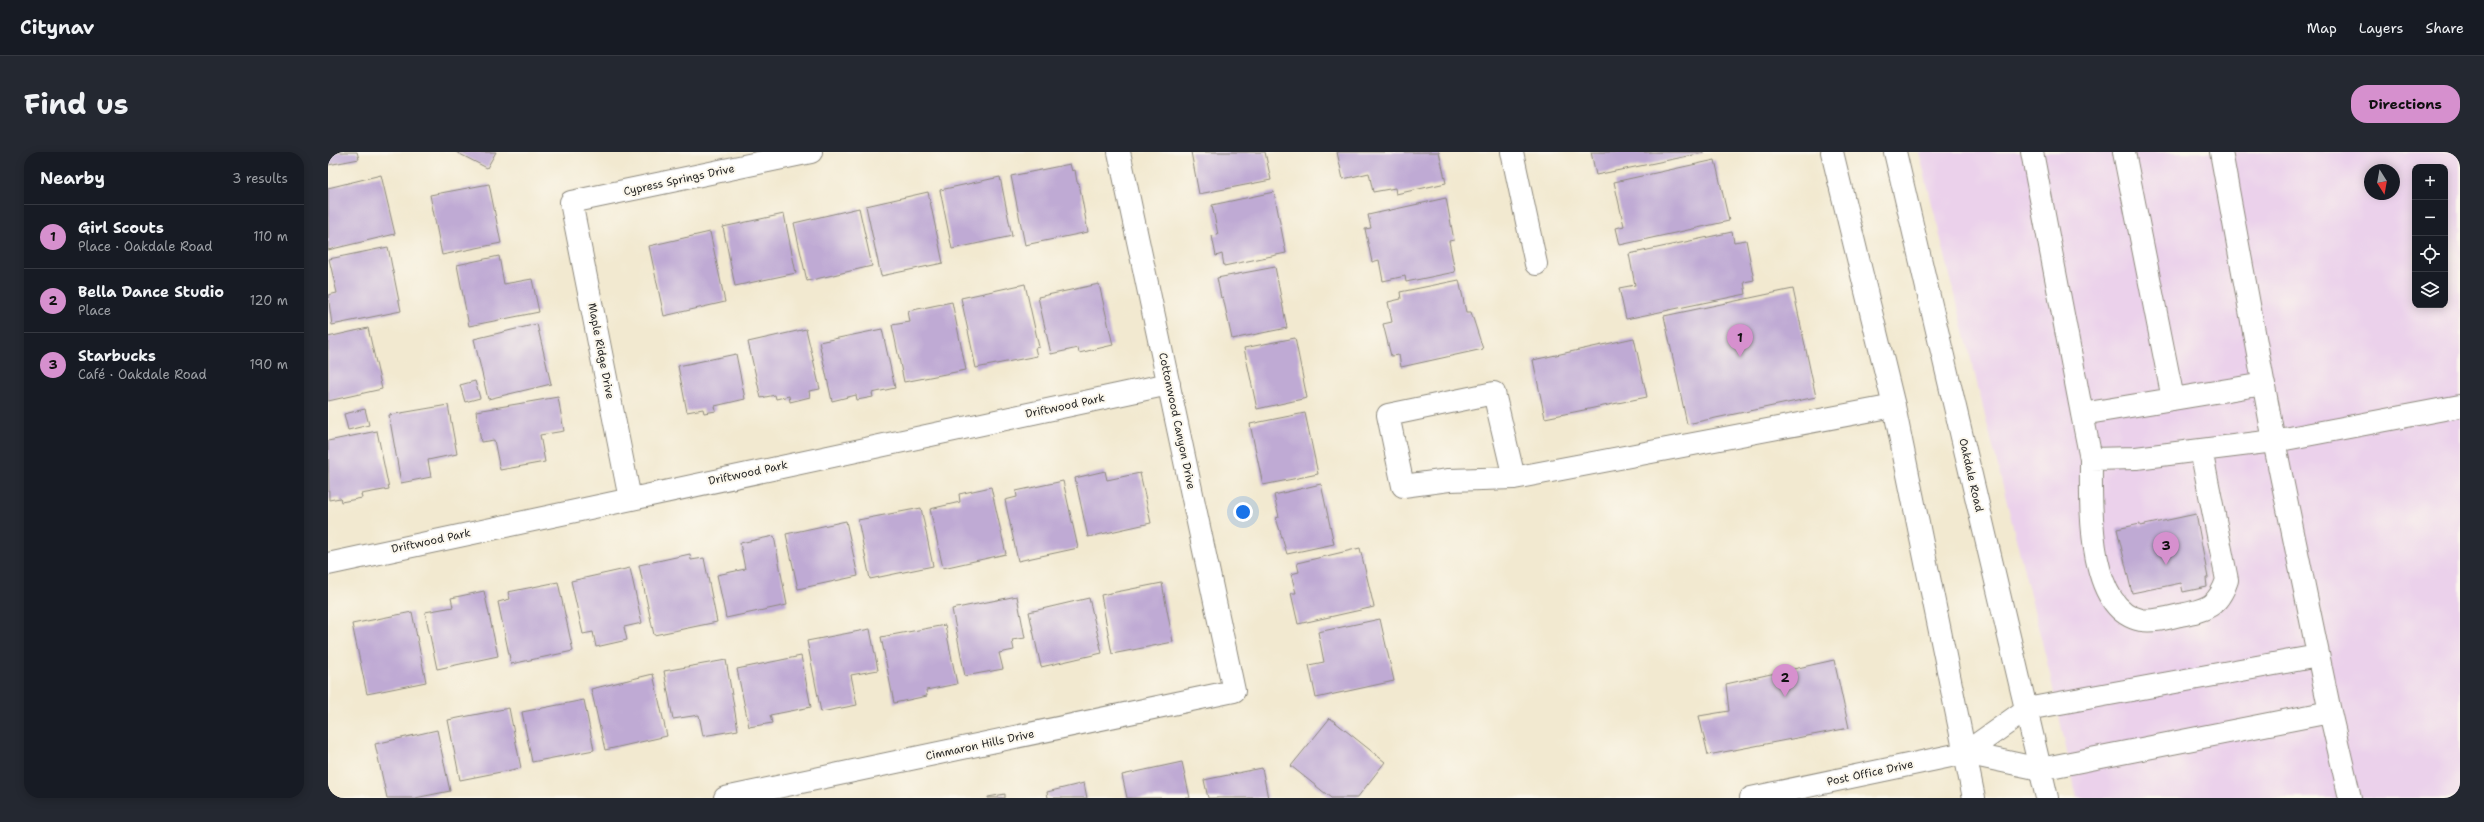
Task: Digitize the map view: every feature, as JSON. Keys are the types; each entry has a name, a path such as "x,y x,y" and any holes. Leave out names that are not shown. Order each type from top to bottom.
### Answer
{"street":[{"name":"Cypress Springs Drive","path":"571,202 811,152"},
{"name":"Cottonwood Canyon Drive","path":"1119,152 1234,691"},
{"path":"1512,152 1536,264"},
{"path":"1832,152 1894,406 1974,798"},
{"name":"Oakdale Road","path":"1895,152 2047,798"},
{"path":"2032,152 2091,460 2092,515 2096,551 2103,582 2110,599 2124,614 2141,620 2158,620 2197,612 2212,606 2223,590 2226,580 2201,450"},
{"path":"2124,152 2173,399"},
{"path":"2221,152 2274,441 2318,656 2350,798"},
{"name":"Maple Ridge Drive","path":"571,202 630,499"},
{"name":"Driftwood Park","path":"328,564 1169,384"},
{"path":"2082,414 2264,384"},
{"path":"1514,478 1494,393 1388,415 1403,486 1449,480 1514,478 1894,406"},
{"path":"2091,460 2136,458 2274,441 2460,406"},
{"path":"1965,753 2027,709 2318,656"},
{"name":"Cimmaron Hills Drive","path":"725,798 754,795 1234,691"},
{"path":"1965,753 2040,769 2330,712"},
{"name":"Post Office Drive","path":"1751,798 1965,753"}],"shaded area":[{"path":"1919,152 2460,152 2460,798 2077,798 2049,670"}],"building":[{"path":"328,152 357,152 359,159 328,165"},
{"path":"456,152 496,152 487,168"},
{"path":"1191,152 1265,152 1271,180 1199,194"},
{"path":"1337,152 1439,152 1446,183 1396,194 1395,188 1373,192 1369,173 1343,179"},
{"path":"1591,152 1703,152 1703,153 1596,175"},
{"path":"1715,160 1729,221 1620,245 1616,228 1624,226 1614,182"},
{"path":"1070,164 1072,171 1075,170 1077,182 1079,183 1088,232 1025,245 1011,176"},
{"path":"381,175 395,234 328,250 328,188"},
{"path":"1000,177 1012,236 952,249 940,190"},
{"path":"489,184 501,243 442,255 430,195"},
{"path":"928,192 943,263 881,276 866,206"},
{"path":"1274,192 1286,253 1224,266 1222,254 1216,256 1212,236 1218,235 1212,205"},
{"path":"1446,198 1454,240 1449,241 1455,272 1406,282 1405,276 1383,281 1379,260 1372,262 1365,229 1371,228 1368,215"},
{"path":"859,208 872,266 807,281 794,223"},
{"path":"784,214 796,273 735,286 723,227"},
{"path":"710,232 725,302 664,316 649,246"},
{"path":"1732,232 1734,242 1746,240 1754,280 1744,282 1746,294 1626,319 1619,288 1635,285 1629,254"},
{"path":"388,247 401,311 332,325 328,295 337,293 329,259"},
{"path":"499,256 504,284 532,279 539,312 469,326 457,265"},
{"path":"1275,267 1287,328 1232,339 1223,297 1221,298 1217,278"},
{"path":"1459,280 1466,312 1471,312 1483,349 1401,367 1399,355 1391,356 1383,324 1392,322 1388,302 1401,299 1400,292"},
{"path":"1025,284 1039,347 1035,348 1037,356 976,368 961,298"},
{"path":"1099,284 1113,345 1079,353 1078,348 1051,354 1038,297"},
{"path":"1793,289 1816,397 1687,424 1664,316"},
{"path":"952,302 966,370 904,382 892,325 910,322 908,311"},
{"path":"537,324 551,384 488,399 474,339"},
{"path":"368,328 382,389 328,401 328,337"},
{"path":"806,329 820,389 809,391 810,397 790,402 789,396 776,399 775,395 761,398 748,342"},
{"path":"882,329 895,388 872,393 873,397 857,400 856,395 832,401 819,342"},
{"path":"1295,338 1307,398 1257,409 1244,348"},
{"path":"1634,338 1647,397 1545,418 1533,360"},
{"path":"736,354 745,399 715,406 716,411 704,413 703,409 687,412 678,366"},
{"path":"475,381 480,398 465,402 460,385"},
{"path":"558,397 564,431 540,435 545,462 500,470 494,440 481,442 476,411"},
{"path":"448,405 457,454 428,460 431,477 401,483 389,415"},
{"path":"365,409 369,425 348,430 344,414"},
{"path":"1305,413 1318,474 1263,485 1250,424"},
{"path":"377,431 389,489 361,494 362,498 341,502 340,498 329,500 328,441"},
{"path":"1105,471 1107,480 1140,473 1151,523 1088,537 1075,478"},
{"path":"1063,481 1078,548 1018,561 1005,500 1017,497 1016,491"},
{"path":"1321,484 1334,544 1287,554 1276,518 1279,517 1274,495"},
{"path":"991,487 1006,554 943,568 930,509 960,502 959,494"},
{"path":"921,508 933,566 870,579 858,520"},
{"path":"2196,514 2208,578 2206,578 2207,587 2183,592 2181,583 2132,593 2117,529 2140,524 2140,526"},
{"path":"846,521 858,576 798,589 786,534"},
{"path":"774,536 787,605 726,618 717,575 745,569 740,543"},
{"path":"1360,548 1374,607 1298,624 1291,593 1296,593 1291,574 1299,572 1297,563"},
{"path":"690,554 691,560 704,558 717,622 654,635 639,565"},
{"path":"630,568 642,623 624,627 627,640 596,647 593,632 583,634 571,581"},
{"path":"558,582 573,651 511,664 498,602 510,599 508,592"},
{"path":"1162,583 1173,642 1112,654 1101,595"},
{"path":"484,591 498,656 437,669 425,612 453,607 451,598"},
{"path":"1017,596 1025,638 1012,640 1014,650 999,653 1003,669 965,676 952,609"},
{"path":"1089,598 1102,653 1041,667 1029,612"},
{"path":"412,612 426,682 367,694 352,624"},
{"path":"1380,619 1394,681 1316,698 1309,665 1324,662 1318,632"},
{"path":"945,625 957,684 926,690 927,696 894,703 881,637"},
{"path":"870,629 878,670 851,675 857,705 821,712 807,641"},
{"path":"801,656 811,707 770,715 772,723 749,727 737,669"},
{"path":"726,660 738,730 703,736 699,715 673,719 664,671"},
{"path":"1834,660 1849,728 1708,755 1699,716 1729,711 1726,684"},
{"path":"653,674 667,736 605,750 591,689"},
{"path":"584,700 594,750 532,762 522,712"},
{"path":"509,708 521,768 460,780 448,720"},
{"path":"1330,718 1385,762 1357,798 1331,798 1291,766"},
{"path":"437,730 450,791 415,798 387,798 375,744"},
{"path":"1182,762 1190,798 1127,798 1122,775"},
{"path":"1262,768 1268,798 1208,798 1204,780"},
{"path":"1084,783 1087,798 1048,798 1047,792"},
{"path":"1005,794 1005,798 988,798 988,797"}],"place":[{"name":"Girl Scouts","path":"1740,357"},
{"name":"Starbucks","path":"2166,565"},
{"name":"Bella Dance Studio","path":"1785,697"}]}
